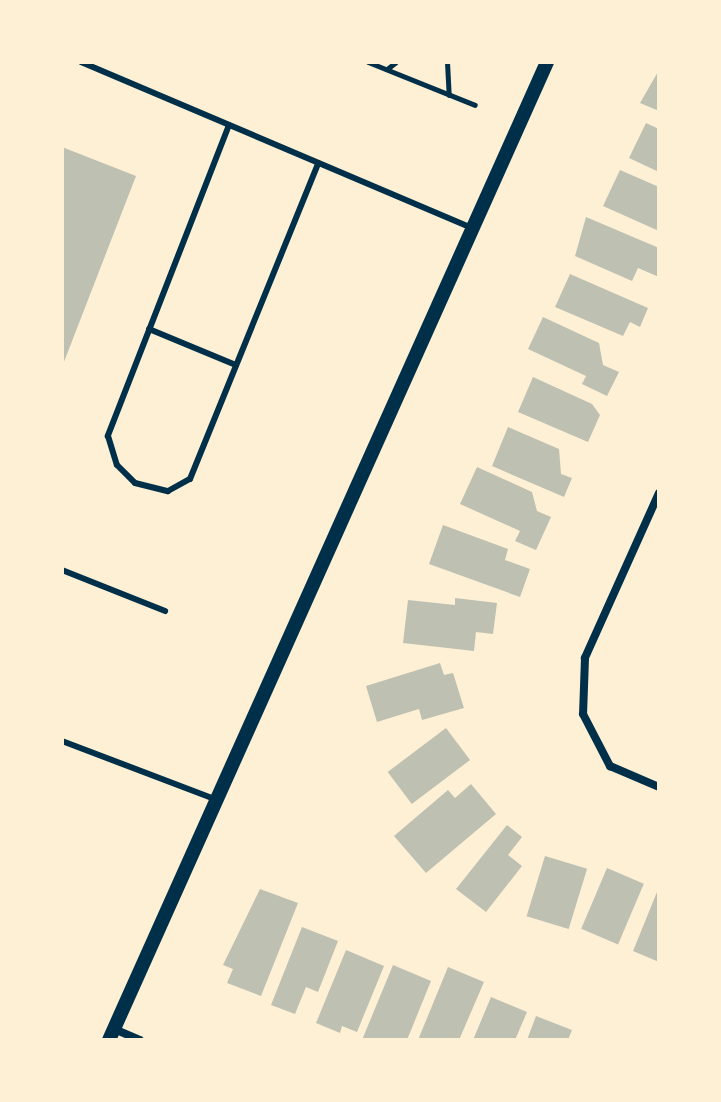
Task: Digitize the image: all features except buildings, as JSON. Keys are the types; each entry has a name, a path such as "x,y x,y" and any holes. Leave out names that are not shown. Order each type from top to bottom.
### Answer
{"street":[{"path":"140,1040 112,1035 547,62"},
{"path":"659,493 585,658 583,714 610,766 659,787"}],"lane":[{"path":"81,62 473,228"},
{"path":"229,125 108,436 117,465 135,483 168,491 190,479 318,163"},
{"path":"149,329 236,365"},
{"path":"62,570 165,611"},
{"path":"62,741 217,800"}],"path":[{"path":"368,62 475,105"},
{"path":"387,70 396,62"},
{"path":"447,62 449,95"}]}
